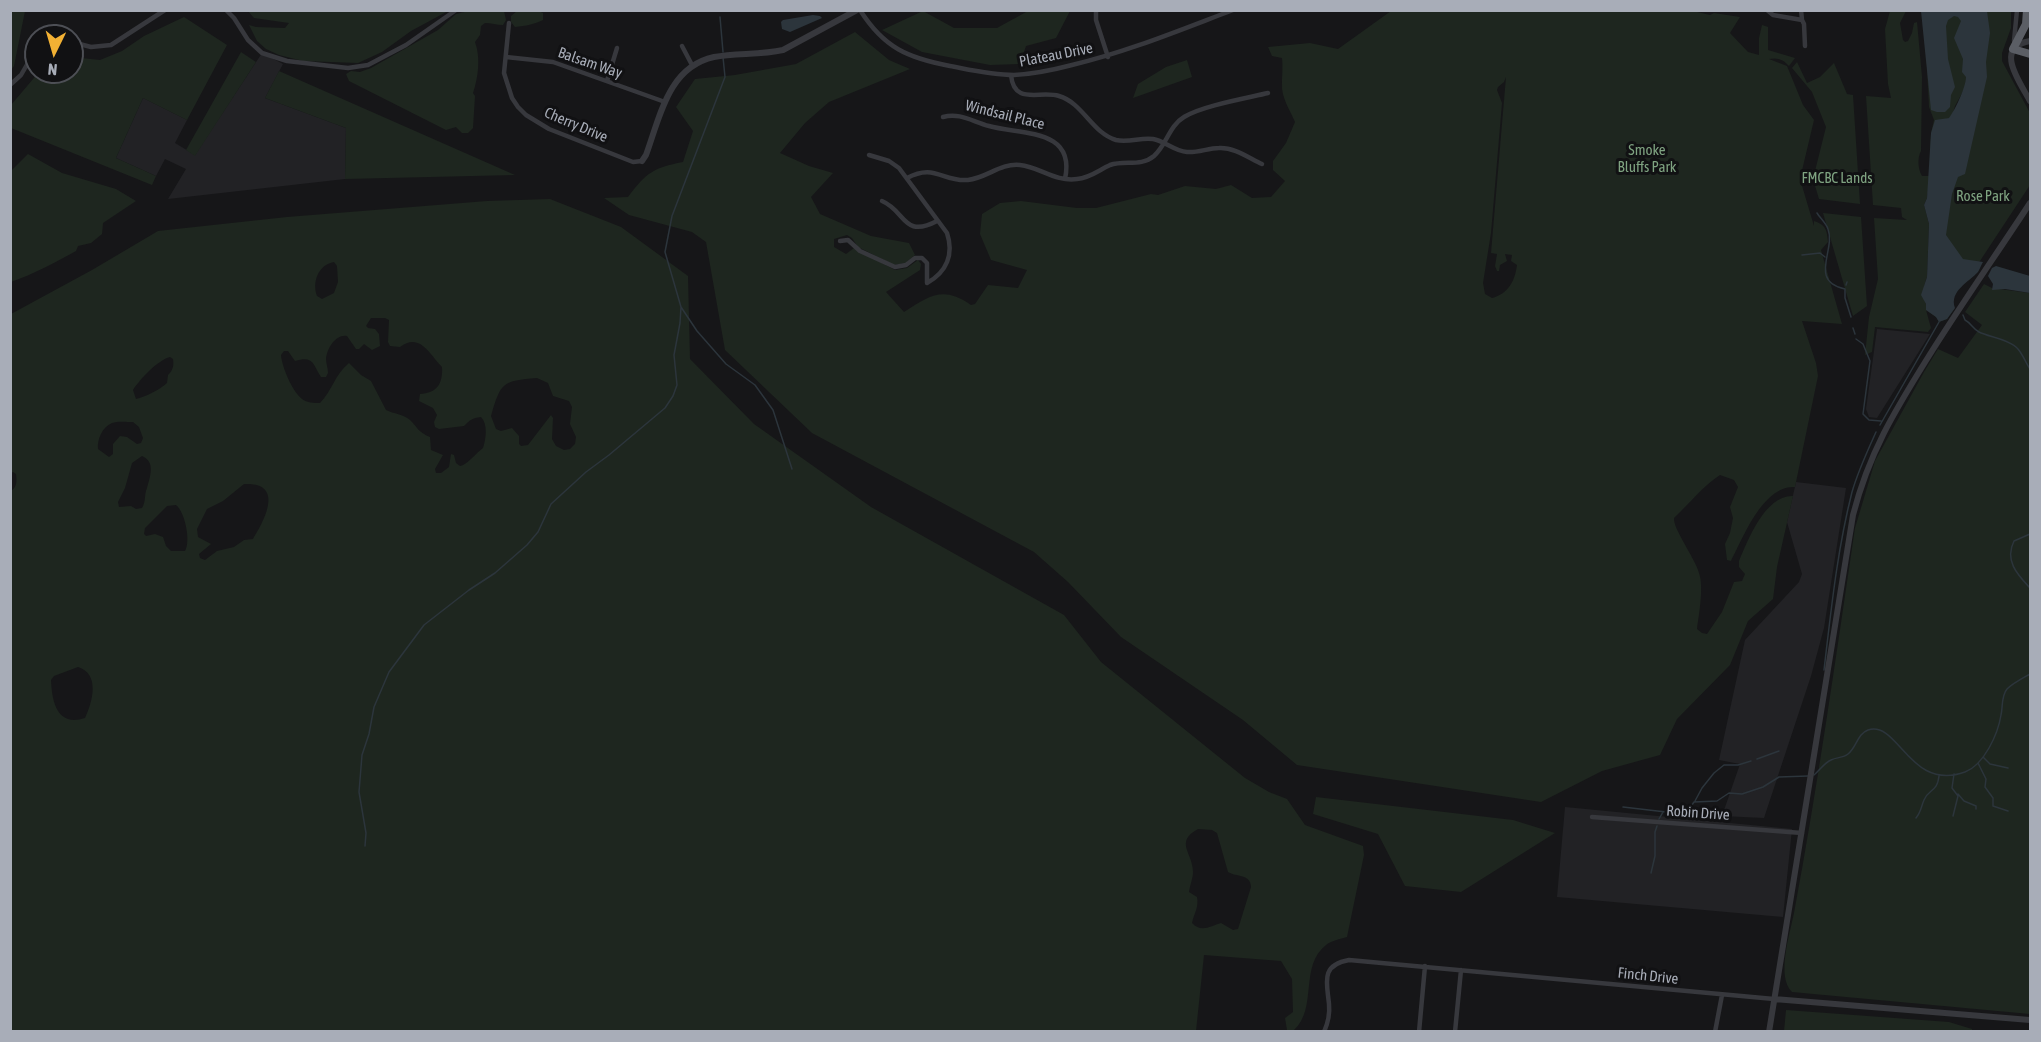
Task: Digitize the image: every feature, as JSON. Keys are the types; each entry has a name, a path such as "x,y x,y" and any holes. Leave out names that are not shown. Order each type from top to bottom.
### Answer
{"highway":[{"path":"2028,10 2026,24 2013,49 2031,54"},
{"path":"2028,10 2031,18"}],"street":[{"path":"84,45 105,46 165,10"},
{"path":"226,10 248,40 262,53 287,61 348,68 368,65 406,45 456,10"},
{"path":"642,161 675,81 692,65 714,57 763,54 783,50 859,10"},
{"name":"Plateau Drive","path":"859,10 885,41 911,56 966,69 1011,75 1046,71 1108,57 1233,10"},
{"path":"1096,10 1096,20 1108,57"},
{"path":"1802,10 1805,46"},
{"path":"2018,10 2011,63 2031,101"},
{"path":"1767,11 1773,15 1802,20"},
{"name":"Cherry Drive","path":"509,23 505,80 512,98 526,115 549,129 633,162 642,161"},
{"path":"2013,49 2022,42 2031,41"},
{"path":"682,46 692,65"},
{"path":"607,81 616,48"},
{"name":"Balsam Way","path":"506,57 553,62 665,102"},
{"path":"10,85 24,70"},
{"path":"1011,75 1013,84 1022,93 1052,94 1070,100 1098,130 1110,138 1128,141 1152,139 1187,152 1216,148 1228,149 1262,164"},
{"path":"907,178 917,173 930,171 959,180 974,179 1005,166 1017,165 1029,166 1065,179 1078,179 1117,164 1147,160 1157,152 1173,126 1189,114 1268,93"},
{"name":"Windsail Place","path":"943,117 961,116 992,127 1048,138 1058,145 1065,155 1067,167 1065,179"},
{"path":"840,241 848,240 860,251 895,267 906,265 915,258 922,258 927,263 927,283 945,267 949,260 947,232 907,178 889,161 869,155"},
{"path":"882,201 891,205 905,222 914,227 925,227 938,221"},
{"path":"1769,1032 1853,515 1869,462 1889,420 1944,332 2031,203"},
{"name":"Robin Drive","path":"1592,817 1802,833"},
{"name":"Finch Drive","path":"1324,1032 1329,1009 1326,981 1330,971 1343,961 1356,960 1722,995 2031,1020"},
{"path":"1419,1032 1425,966"},
{"path":"1455,1032 1461,970"},
{"path":"1715,1032 1722,995"}],"shaded area":[{"path":"1921,11 1987,11 1990,33 1986,62 1987,77 1965,174 1958,177 1952,194 1946,235 1963,259 1983,262 1978,272 1957,292 1955,308 1947,319 1939,322 1926,310 1926,304 1921,295 1927,277 1929,224 1924,205 1927,198 1931,133 1935,120 1949,118 1962,92 1966,77 1962,72 1963,59 1954,38 1961,21 1954,16 1948,20 1946,26 1948,59 1955,87 1951,95 1950,107 1945,112 1931,110"},
{"path":"813,15 822,18 790,32 782,29 783,20"},
{"path":"262,53 283,64 265,98 346,128 345,179 168,199 186,169 165,159 156,176 116,158 143,98 187,120 175,143 195,155"},
{"path":"1996,266 2030,276 2030,293 2005,289 1992,290 1993,284 1988,276 1992,268"},
{"path":"1877,329 1930,334 1877,418 1869,417 1866,409"},
{"path":"1796,482 1846,488 1824,628 1811,676 1764,818 1722,816 1740,764 1719,760 1745,640 1799,582 1802,574 1787,522"},
{"path":"1565,807 1792,829 1783,917 1557,897"}],"green space":[{"path":"11,10 25,11 14,66 11,70"},
{"path":"248,11 448,11 411,31 382,52 358,63 303,61 266,49 257,41 249,25 285,28 289,23 254,18"},
{"path":"469,11 504,11 506,20 503,25 485,23 481,26 480,35 475,42 478,68 473,93 475,96 473,128 468,133 462,133 456,127 446,130 349,81 346,74 351,71 360,72 371,68 438,30 456,14"},
{"path":"517,11 538,11 543,13 543,20 515,27 511,22 511,16"},
{"path":"923,11 954,28 997,28 1028,11 1070,11 1056,38 1026,46 1020,64 990,65 922,52 882,30"},
{"name":"Smoke Bluffs Park","path":"1391,11 1693,11 1710,15 1714,13 1740,17 1730,33 1748,52 1759,55 1762,25 1768,27 1768,50 1795,58 1789,66 1781,60 1769,59 1787,66 1803,105 1814,120 1800,179 1814,226 1814,221 1821,224 1826,231 1828,242 1821,250 1842,324 1802,321 1818,376 1795,487 1773,494 1764,503 1748,527 1731,561 1727,560 1725,544 1733,518 1730,507 1738,487 1734,480 1720,475 1702,489 1674,518 1677,529 1699,573 1701,593 1697,629 1707,634 1722,612 1734,582 1742,581 1745,574 1739,567 1739,561 1759,520 1774,503 1793,496 1777,567 1773,599 1748,621 1730,665 1677,719 1660,755 1602,771 1541,802 1297,765 1243,720 1121,637 1068,582 1034,552 812,433 725,350 706,242 692,232 629,215 604,198 628,197 651,172 664,166 683,162 693,131 676,107 695,79 735,75 796,64 855,32 889,60 910,69 829,102 805,123 780,153 809,166 833,173 811,197 820,214 871,236 909,243 915,255 906,263 894,265 858,247 847,235 834,239 834,247 846,254 854,248 895,270 907,268 918,260 921,264 920,270 886,292 904,312 930,297 945,294 971,305 975,304 988,285 1018,288 1027,270 991,260 980,234 982,214 1000,203 1021,201 1096,208 1151,194 1158,195 1185,186 1216,189 1231,185 1252,198 1271,197 1285,181 1273,170 1273,161 1286,143 1295,122 1283,94 1282,58 1272,56 1268,47 1310,43 1338,49","holes":["1506,77 1491,253 1497,254 1495,266 1497,271 1500,265 1507,261 1505,254 1512,255 1511,261 1517,265 1510,286 1492,298 1485,294 1483,283 1491,233 1502,103 1497,90"]},
{"path":"1890,11 1906,11 1900,23 1905,42 1912,33 1914,23 1917,22 1922,77 1919,164 1922,176 1929,176 1931,133 1934,120 1929,107 1926,49 1943,18 1974,11 1972,75 1950,118 1941,120 1924,205 1929,224 1925,301 1926,304 1954,309 1947,319 1939,322 1926,310 1931,328 1928,332 1875,327 1872,352 1865,355 1869,317 1878,279 1874,218 1907,220 1902,217 1901,208 1873,205 1866,96 1891,98 1885,29"},
{"name":"Rose Park","path":"1983,11 2011,11 2011,28 2002,53 2002,61 2030,113 2030,185 1978,264 1961,259 1943,236"},
{"path":"184,17 227,45 187,120 143,98 116,158 156,176 152,185 11,128 11,105 29,84 84,84 84,58 100,60 122,51 144,36"},
{"path":"241,52 256,62 195,156 186,150"},
{"path":"1187,60 1192,77 1133,98 1138,84 1166,67"},
{"name":"FMCBC Lands","path":"1797,62 1807,83 1820,77 1834,63 1847,94 1853,95 1860,204 1819,199 1813,179 1826,127 1812,92 1792,68"},
{"path":"279,71 515,175 345,179 346,128 265,98"},
{"path":"28,154 62,173 116,189 136,201 103,223 102,234 91,243 78,246 76,251 60,260 11,282 11,171"},
{"path":"550,199 621,227 688,276 690,359 754,424 871,507 1064,615 1101,662 1245,778 1287,799 1305,825 1363,846 1364,855 1347,937 1326,945 1318,954 1310,975 1305,1010 1294,1030 1287,1030 1285,1018 1293,1012 1292,979 1281,961 1204,955 1196,1031 11,1031 10,492 15,486 16,474 13,472 10,474 11,314 158,231 287,217 487,201","holes":["334,262 337,266 338,282 334,293 322,299 317,296 315,285 320,270","371,318 389,320 388,342 390,346 400,347 413,342 419,344 429,351 442,367 438,386 431,392 420,394 419,401 433,408 437,415 434,422 435,427 439,429 464,426 471,420 481,417 486,432 483,448 466,463 460,466 451,454 449,467 441,473 436,473 435,469 443,455 431,450 430,437 421,432 407,418 386,410 371,381 349,363 340,372 320,403 311,403 298,395 283,366 281,355 284,351 288,351 295,361 309,360 321,377 326,377 328,350 339,337 347,336 356,349 364,344 372,350 380,346 379,334 375,329 366,326","170,357 173,359 173,368 168,375 167,383 144,397 136,399 133,390 155,366","537,378 548,383 553,396 569,401 572,407 570,424 576,437 575,444 570,449 564,450 556,446 552,439 553,418 551,415 528,445 519,444 519,436 512,428 501,431 496,429 491,416 497,396 510,382","117,422 133,422 139,427 143,438 141,443 137,444 127,437 120,436 113,444 113,454 109,457 98,449 98,442 105,427","142,456 151,466 142,508 119,507 118,502 125,488 132,463","244,484 256,485 264,489 268,495 263,521 253,539 244,540 234,547 217,551 205,560 200,558 199,554 211,544 198,537 197,529 207,509 223,501","176,505 184,520 187,546 185,551 171,551 166,546 163,537 144,534 145,528 167,506","78,667 90,676 93,689 85,718 76,720 62,716 53,696 51,680 54,676","1198,829 1212,830 1217,833 1228,872 1249,880 1251,887 1238,929 1233,930 1221,923 1199,928 1192,923 1197,907 1197,897 1189,892 1193,872 1186,843 1191,834"]},
{"name":"FMCBC Lands","path":"1823,213 1861,217 1867,306 1853,316"},
{"path":"1984,284 1992,288 2030,293 2030,1014 1792,992 1785,976 1787,943 1819,769 1855,528 1875,461 1938,349 1958,358 1982,325 1965,312"},
{"path":"1316,797 1513,820 1555,833 1461,892 1405,886 1378,834 1313,814"},
{"path":"1786,1010 1949,1022 1972,1029 1972,1031 1784,1031"}],"waterway":[{"path":"720,17 723,52"},
{"path":"723,57 725,77 672,216 665,252 681,307 697,331 726,364 755,385 773,410 792,469"},
{"path":"1817,213 1827,227 1830,237 1825,272 1834,285 1845,289 1845,298 1851,317"},
{"path":"1802,255 1820,253 1825,257"},
{"path":"365,846 366,833 359,792 362,755 374,707 389,672 424,625 495,573 527,545 538,532 551,504 586,472 665,408 677,385 674,355 681,307"},
{"path":"1963,315 1965,320 1979,332 2015,346 2030,369"},
{"path":"1880,425 1939,322"},
{"path":"1853,328 1855,334"},
{"path":"1856,339 1863,344 1870,361 1863,414 1869,420 1881,421"},
{"path":"1824,670 1842,536 1852,492 1876,432"},
{"path":"2030,534 2014,541 2011,548 2014,567 2030,588"},
{"path":"1814,775 1829,761 1848,754 1868,730 1879,730 1888,735 1918,765 1931,772 1946,776 1965,772 1978,763 1989,748 1999,723 2005,692 2030,674"},
{"path":"1757,759 1779,751"},
{"path":"1983,757 1990,764 2008,768"},
{"path":"1695,801 1714,773 1724,765 1738,765 1751,761"},
{"path":"1978,763 1986,779 1985,787 1993,798 1993,806 2008,811"},
{"path":"1953,816 1958,796 1952,788 1954,774"},
{"path":"1623,807 1683,814 1694,802 1717,801 1729,793 1742,794 1763,787 1779,777 1808,776"},
{"path":"1916,818 1926,796 1937,785 1939,776"},
{"path":"1958,794 1964,801 1976,806 1976,809"},
{"path":"1659,819 1663,812"},
{"path":"1651,873 1655,856 1657,826"}]}
